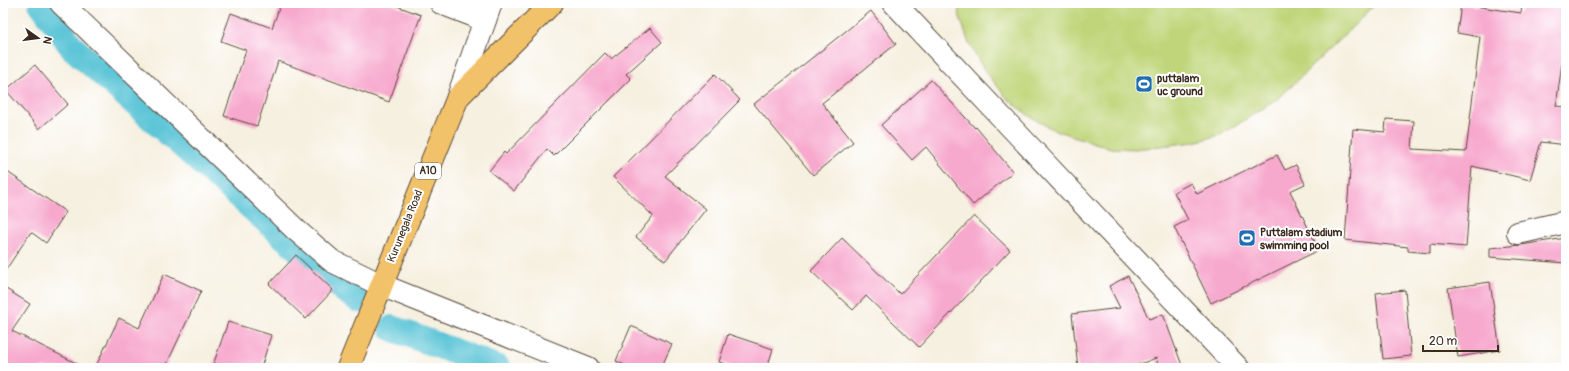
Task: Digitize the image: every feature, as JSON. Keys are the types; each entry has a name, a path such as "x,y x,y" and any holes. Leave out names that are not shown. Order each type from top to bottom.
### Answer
{"highway":[{"name":"Kurunegala Road","path":"348,368 458,97 552,3"}],"street":[{"path":"61,3 296,230 332,261 381,285 588,368"},
{"path":"441,3 488,11 458,97"},
{"path":"894,3 1238,368"},
{"path":"1518,233 1566,222"}],"green space":[{"name":"puttalam uc ground","path":"957,3 1377,3 1279,98 1240,123 1220,135 1194,142 1136,149 1111,148 1054,130 1029,116 1007,98 985,71 969,44"}],"building":[{"path":"281,3 389,3 421,15 389,102 278,61 257,126 224,116 246,50 221,41 231,13 272,28"},
{"path":"1522,3 1566,3 1566,49 1564,49 1556,106 1566,107 1566,145 1541,142 1530,180 1472,166 1466,247 1430,244 1430,253 1408,251 1408,247 1345,240 1353,129 1385,132 1386,119 1414,121 1412,149 1466,152 1480,37 1457,33 1461,4 1521,13"},
{"path":"871,11 896,44 822,103 853,142 813,175 754,104"},
{"path":"650,28 662,42 626,74 631,79 554,156 547,149 514,191 489,171 504,152 506,154 605,53 611,59"},
{"path":"35,65 68,104 39,129 6,90"},
{"path":"715,74 740,100 665,176 706,209 665,261 636,237 653,216 613,177"},
{"path":"931,80 975,128 976,127 1013,172 973,205 926,147 912,160 881,125"},
{"name":"Puttalam stadium swimming pool","path":"1277,155 1285,170 1296,165 1305,184 1290,191 1319,250 1211,303 1174,227 1188,220 1174,192 1191,183 1197,194"},
{"path":"3,169 66,212 46,243 31,232 3,274"},
{"path":"974,216 1010,250 919,347 866,296 853,310 811,271 842,238 900,294"},
{"path":"1566,238 1566,263 1490,257 1490,248"},
{"path":"296,255 333,290 306,319 269,284"},
{"path":"164,274 201,291 165,368 95,368 119,318 139,328"},
{"path":"1128,276 1149,319 1163,314 1183,368 1159,368 1156,358 1130,368 1078,368 1072,314 1120,308 1109,286"},
{"path":"1490,282 1500,350 1458,357 1448,288"},
{"path":"3,287 30,304 12,331 86,368 3,368"},
{"path":"1405,290 1411,356 1383,359 1376,293"},
{"path":"228,322 271,335 261,368 212,368"},
{"path":"631,326 672,344 661,368 631,368 616,361"},
{"path":"728,334 773,349 767,368 737,368 719,362"}],"waterway":[{"path":"41,3 72,47 344,290 359,300"},
{"path":"392,328 498,368"}],"place":[{"name":"puttalam uc ground","path":"1144,84"},
{"name":"Puttalam stadium swimming pool","path":"1247,238"}]}
